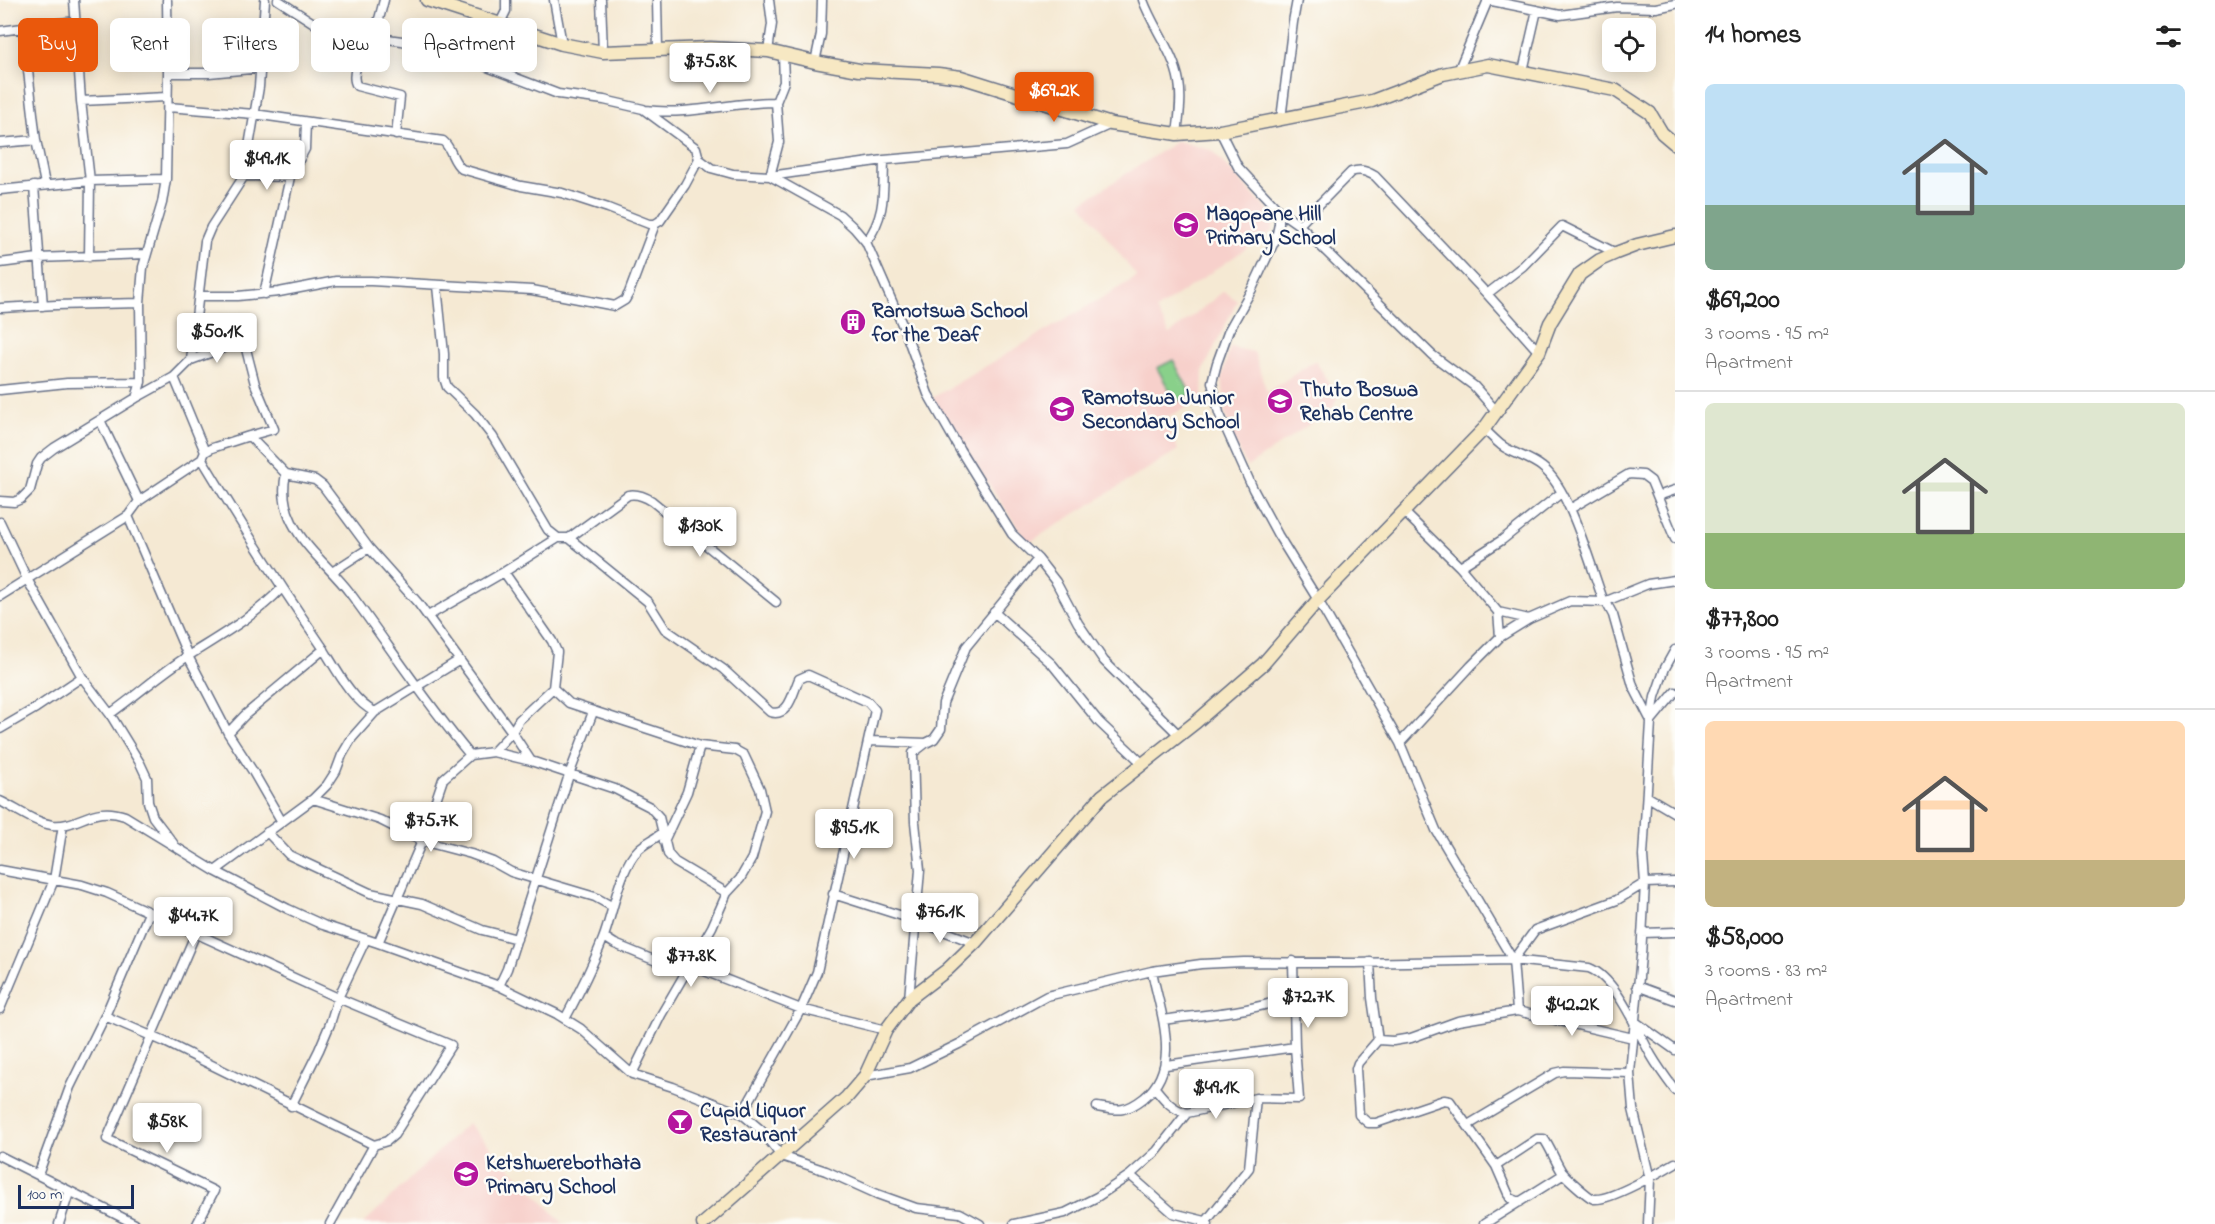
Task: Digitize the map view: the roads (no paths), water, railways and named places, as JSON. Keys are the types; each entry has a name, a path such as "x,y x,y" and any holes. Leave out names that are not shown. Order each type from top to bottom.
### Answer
{"street":[{"path":"74,0 75,18"},
{"path":"136,398 141,382 140,303 146,254 162,203 166,179 167,0"},
{"path":"264,18 265,0"},
{"path":"278,0 311,21"},
{"path":"379,18 384,0"},
{"path":"427,0 479,18"},
{"path":"502,18 506,11 506,0"},
{"path":"554,0 562,44"},
{"path":"601,0 603,52"},
{"path":"657,0 657,49"},
{"path":"768,51 772,24 769,0"},
{"path":"815,62 821,34 822,0"},
{"path":"1143,0 1149,17 1170,54 1179,82 1177,135"},
{"path":"1281,119 1297,0"},
{"path":"1459,69 1488,0 1560,15 1617,7 1656,8 1675,4"},
{"path":"1523,71 1537,10"},
{"path":"0,31 18,28"},
{"path":"537,36 603,52 710,48 768,51 859,70 961,77 1111,124 1177,135 1220,131 1372,101 1459,69 1488,64 1615,90 1650,113 1662,133 1675,144"},
{"path":"390,40 427,47 469,60 558,94 604,100 643,109 663,112 692,111 751,102 776,102"},
{"path":"770,176 779,142 776,102 784,82 783,54"},
{"path":"28,72 36,140 45,184"},
{"path":"79,72 90,182 89,256"},
{"path":"168,73 219,72"},
{"path":"191,360 205,241 211,227 244,176 260,72"},
{"path":"356,72 354,84 357,86 400,97 396,135"},
{"path":"81,101 167,97"},
{"path":"168,107 254,114 443,141 447,143 455,162 462,169 521,186 562,193 655,225"},
{"path":"643,109 696,148 699,159 711,168 733,174 770,176 884,160 1067,144 1111,124"},
{"path":"264,294 290,177 305,149 306,122"},
{"path":"1220,131 1239,167 1279,211 1299,225 1432,355 1474,386 1497,412"},
{"path":"0,143 36,140"},
{"path":"199,296 264,294 336,282 417,283 532,290 615,306 625,300 629,293 655,225 679,194 699,159"},
{"path":"866,243 875,230 882,210 884,160"},
{"path":"1299,225 1352,172 1360,170 1368,172 1375,176 1539,352"},
{"path":"244,176 290,177"},
{"path":"770,176 840,215 855,228 866,243 905,331 928,394 1012,534 1038,559 1056,582 1078,623 1104,660 1179,735"},
{"path":"0,190 45,184 166,179"},
{"path":"34,186 43,306"},
{"path":"1279,211 1276,238 1252,289 1229,330 1212,382 1219,413 1253,489 1278,535 1400,743 1436,830 1513,960 1517,1011"},
{"path":"1487,294 1522,266 1562,226 1616,253"},
{"path":"703,1224 847,1097 865,1076 886,1030 909,999 947,970 975,943 1102,796 1263,664 1318,600 1484,429 1539,352 1550,323 1580,273 1616,253 1637,245 1675,236"},
{"path":"0,263 38,258 146,254"},
{"path":"437,286 444,354 444,378 447,387 475,414 493,437 548,530 558,538"},
{"path":"0,298 1,308 140,303"},
{"path":"0,501 14,502 21,499 30,490 37,464 41,458 136,398 174,377 191,360 236,343 242,344 246,349 255,384 274,429 212,448 138,501 128,516 0,596"},
{"path":"174,377 203,456 282,588 352,691 368,709 375,712"},
{"path":"0,390 67,383 141,382"},
{"path":"100,420 138,501"},
{"path":"1484,429 1502,446 1542,466 1551,475 1570,509 1604,602 1613,615 1633,686 1651,722"},
{"path":"249,436 286,474 315,480 323,486 369,548 428,616 531,761"},
{"path":"286,474 283,486 284,500 292,522 307,545 348,591 416,687 470,755"},
{"path":"1570,509 1629,474 1643,475 1651,481 1675,539"},
{"path":"1658,496 1675,490"},
{"path":"1460,567 1502,540 1561,493"},
{"path":"428,616 558,538 569,538 628,495 643,496 776,602"},
{"path":"1404,512 1460,567 1498,612 1500,637"},
{"path":"128,516 188,656 228,734 282,822"},
{"path":"0,522 27,579 82,677 110,714 144,771 147,778 148,802 153,817 179,850"},
{"path":"569,538 648,602 665,629 729,675 770,712 780,713 787,708 799,679 808,675 873,707 876,715 833,894 817,972 801,1009 742,1114"},
{"path":"332,572 369,548"},
{"path":"909,999 920,870 913,757 916,749 934,739 941,729 943,703 966,647 1038,559"},
{"path":"494,752 512,732 519,720 553,688 557,652 546,629 529,610 504,572"},
{"path":"1400,743 1470,666 1500,637 1529,619 1570,601 1604,602 1648,584 1675,579"},
{"path":"110,714 188,656 238,625 282,588"},
{"path":"994,612 1052,664 1099,722 1143,764"},
{"path":"1498,612 1529,619"},
{"path":"228,734 245,715 324,649"},
{"path":"1647,1222 1650,1179 1631,1102 1629,1073 1645,883 1643,856 1651,722 1655,697 1665,668 1675,650"},
{"path":"215,871 313,799 332,778 352,738 375,712 458,661"},
{"path":"0,729 82,677"},
{"path":"553,688 569,704 592,712 700,746 735,750 744,755 764,800 765,811 752,858 740,879 727,893 712,927 688,965 632,1074"},
{"path":"1651,722 1675,692"},
{"path":"499,986 517,939 569,775 592,712"},
{"path":"870,741 926,742"},
{"path":"565,1019 584,984 604,937 632,859 639,849 663,837 687,792 700,746"},
{"path":"378,943 422,841 443,778 470,755 494,752 531,761 615,789 650,807 659,817 668,854 675,862 727,893"},
{"path":"1648,797 1675,813"},
{"path":"313,799 380,820 422,841 471,854 511,872 585,893 613,907"},
{"path":"0,801 39,822 63,825 101,812 115,813 147,829 215,871 296,913 323,925 499,986 565,1019 581,1029 632,1074 742,1114 761,1130 781,1156 826,1171 877,1194 916,1208 960,1213 980,1224"},
{"path":"0,1009 54,879 63,825"},
{"path":"267,832 288,855 370,893 422,904 482,930 517,939"},
{"path":"0,870 82,885 106,893 195,935 450,1045 394,1135 387,1141 374,1145 330,1224"},
{"path":"1513,960 1535,930 1617,900 1645,883 1675,882"},
{"path":"833,894 915,920 975,943"},
{"path":"38,1175 70,1087 105,1016 149,913"},
{"path":"1641,933 1675,932"},
{"path":"195,935 107,1140 214,1191 197,1224"},
{"path":"604,937 615,944 661,963 688,965 801,1009 886,1030"},
{"path":"291,1106 319,1050 338,998 366,939"},
{"path":"865,1076 909,1068 959,1044 1047,996 1152,971 1201,964 1293,961 1513,960 1594,970 1605,979 1634,1020 1651,1054 1675,1090"},
{"path":"1155,1088 1168,1104 1187,1113 1256,1098 1299,1099 1293,961"},
{"path":"1370,962 1378,1040 1358,1063 1356,1069 1359,1115 1363,1121 1376,1123 1446,1100 1453,1104 1496,1166 1510,1198 1520,1202"},
{"path":"1097,1107 1124,1110 1132,1107 1155,1088 1166,1065 1163,1020 1152,971"},
{"path":"1637,986 1675,1000"},
{"path":"1163,1020 1279,1002 1295,995"},
{"path":"1378,1040 1394,1041 1412,1038 1458,1021 1517,1011 1633,1038"},
{"path":"105,1016 291,1106 314,1114 374,1145"},
{"path":"1634,1020 1675,1050"},
{"path":"1166,1065 1295,1047"},
{"path":"1468,1125 1556,1073 1563,1071 1629,1073"},
{"path":"1130,1175 1173,1213 1206,1223 1249,1168 1256,1098"},
{"path":"1014,1224 1065,1213 1097,1197 1130,1175 1157,1151 1187,1113"},
{"path":"1496,1166 1541,1138 1546,1142 1564,1174 1579,1186 1586,1196 1594,1199 1650,1179 1675,1163"},
{"path":"1,1158 135,1224"},
{"path":"1484,1224 1564,1174"},
{"path":"59,1224 69,1193"}],"place":[{"name":"Magopane Hill Primary School","path":"1186,225"},
{"name":"Ramotswa School for the Deaf","path":"853,322"},
{"name":"Thuto Boswa Rehab Centre","path":"1280,401"},
{"name":"Ramotswa Junior Secondary School","path":"1062,409"},
{"name":"Cupid Liquor Restaurant","path":"680,1122"},
{"name":"Ketshwerebothata Primary School","path":"466,1174"}]}
